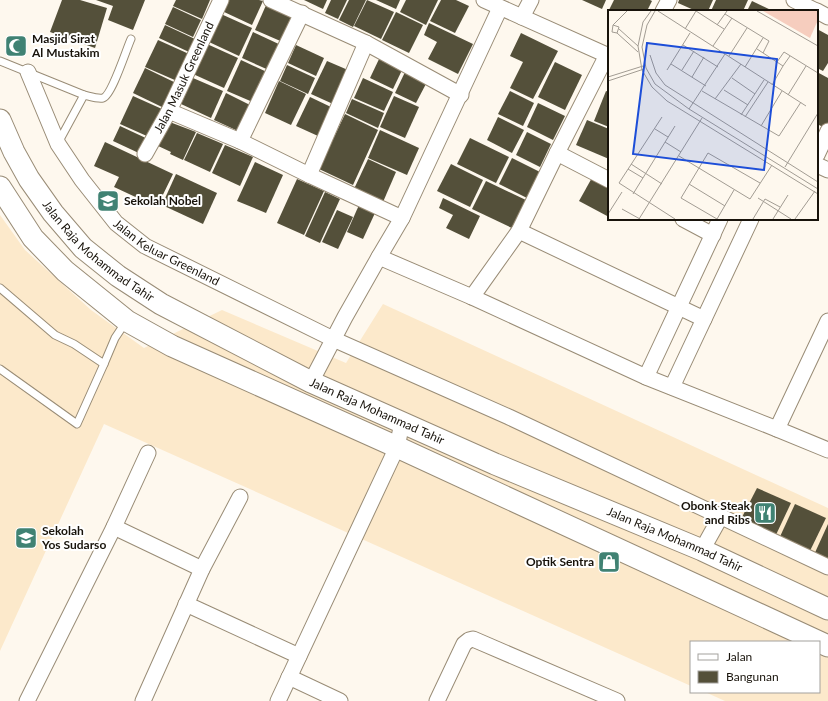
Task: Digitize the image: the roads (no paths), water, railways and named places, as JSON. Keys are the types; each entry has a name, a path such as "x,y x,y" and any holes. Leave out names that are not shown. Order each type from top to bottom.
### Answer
{"main road":[{"name":"Jalan Raja Mohammad Tahir","path":"4,142 58,219 83,248 118,276 161,304 311,382 495,464 702,550 828,609"},
{"name":"Jalan Raja Mohammad Tahir","path":"0,187 33,238 65,271 127,321 172,346 817,641"}],"street":[{"name":"Jalan Masuk Greenland","path":"145,154 169,111 221,0"},
{"path":"271,0 366,43 461,95"},
{"path":"472,297 519,231 557,152 608,56 484,0"},
{"path":"522,17 530,0"},
{"path":"664,10 669,0"},
{"path":"794,0 815,10"},
{"path":"311,382 379,256 402,218 461,95 500,8"},
{"path":"818,12 828,17"},
{"path":"240,141 302,13"},
{"path":"309,175 366,43"},
{"name":"Jalan Keluar Greenland","path":"28,72 58,144 82,180 116,224 145,246 333,340 509,417 828,566"},
{"path":"169,111 240,141 402,218"},
{"path":"818,152 828,131"},
{"path":"557,152 608,179"},
{"path":"818,165 828,170"},
{"path":"684,220 713,235"},
{"path":"646,377 720,220"},
{"path":"672,387 751,220"},
{"path":"519,231 704,319"},
{"path":"379,256 646,377 828,450"},
{"path":"777,429 828,321"},
{"path":"278,701 397,448 402,423"},
{"path":"27,701 114,527 148,453"},
{"path":"143,701 202,569 240,497"},
{"path":"702,550 721,516"},
{"path":"114,527 202,569"},
{"path":"186,604 299,656"},
{"path":"437,701 464,644 469,640 474,640 617,701"},
{"path":"289,678 340,701"}],"lane":[{"path":"0,61 84,95 103,98 109,93 131,38"},
{"path":"58,144 84,95"},
{"path":"0,288 55,335 74,344 104,364"},
{"path":"0,369 77,424 115,338 127,321"}],"place":[{"name":"Masjid Sirat Al Mustakim","path":"16,46"},
{"name":"Sekolah Nobel","path":"108,201"},
{"name":"Obonk Steak and Ribs","path":"765,513"},
{"name":"Sekolah Yos Sudarso","path":"26,538"},
{"name":"Optik Sentra","path":"609,562"}]}
